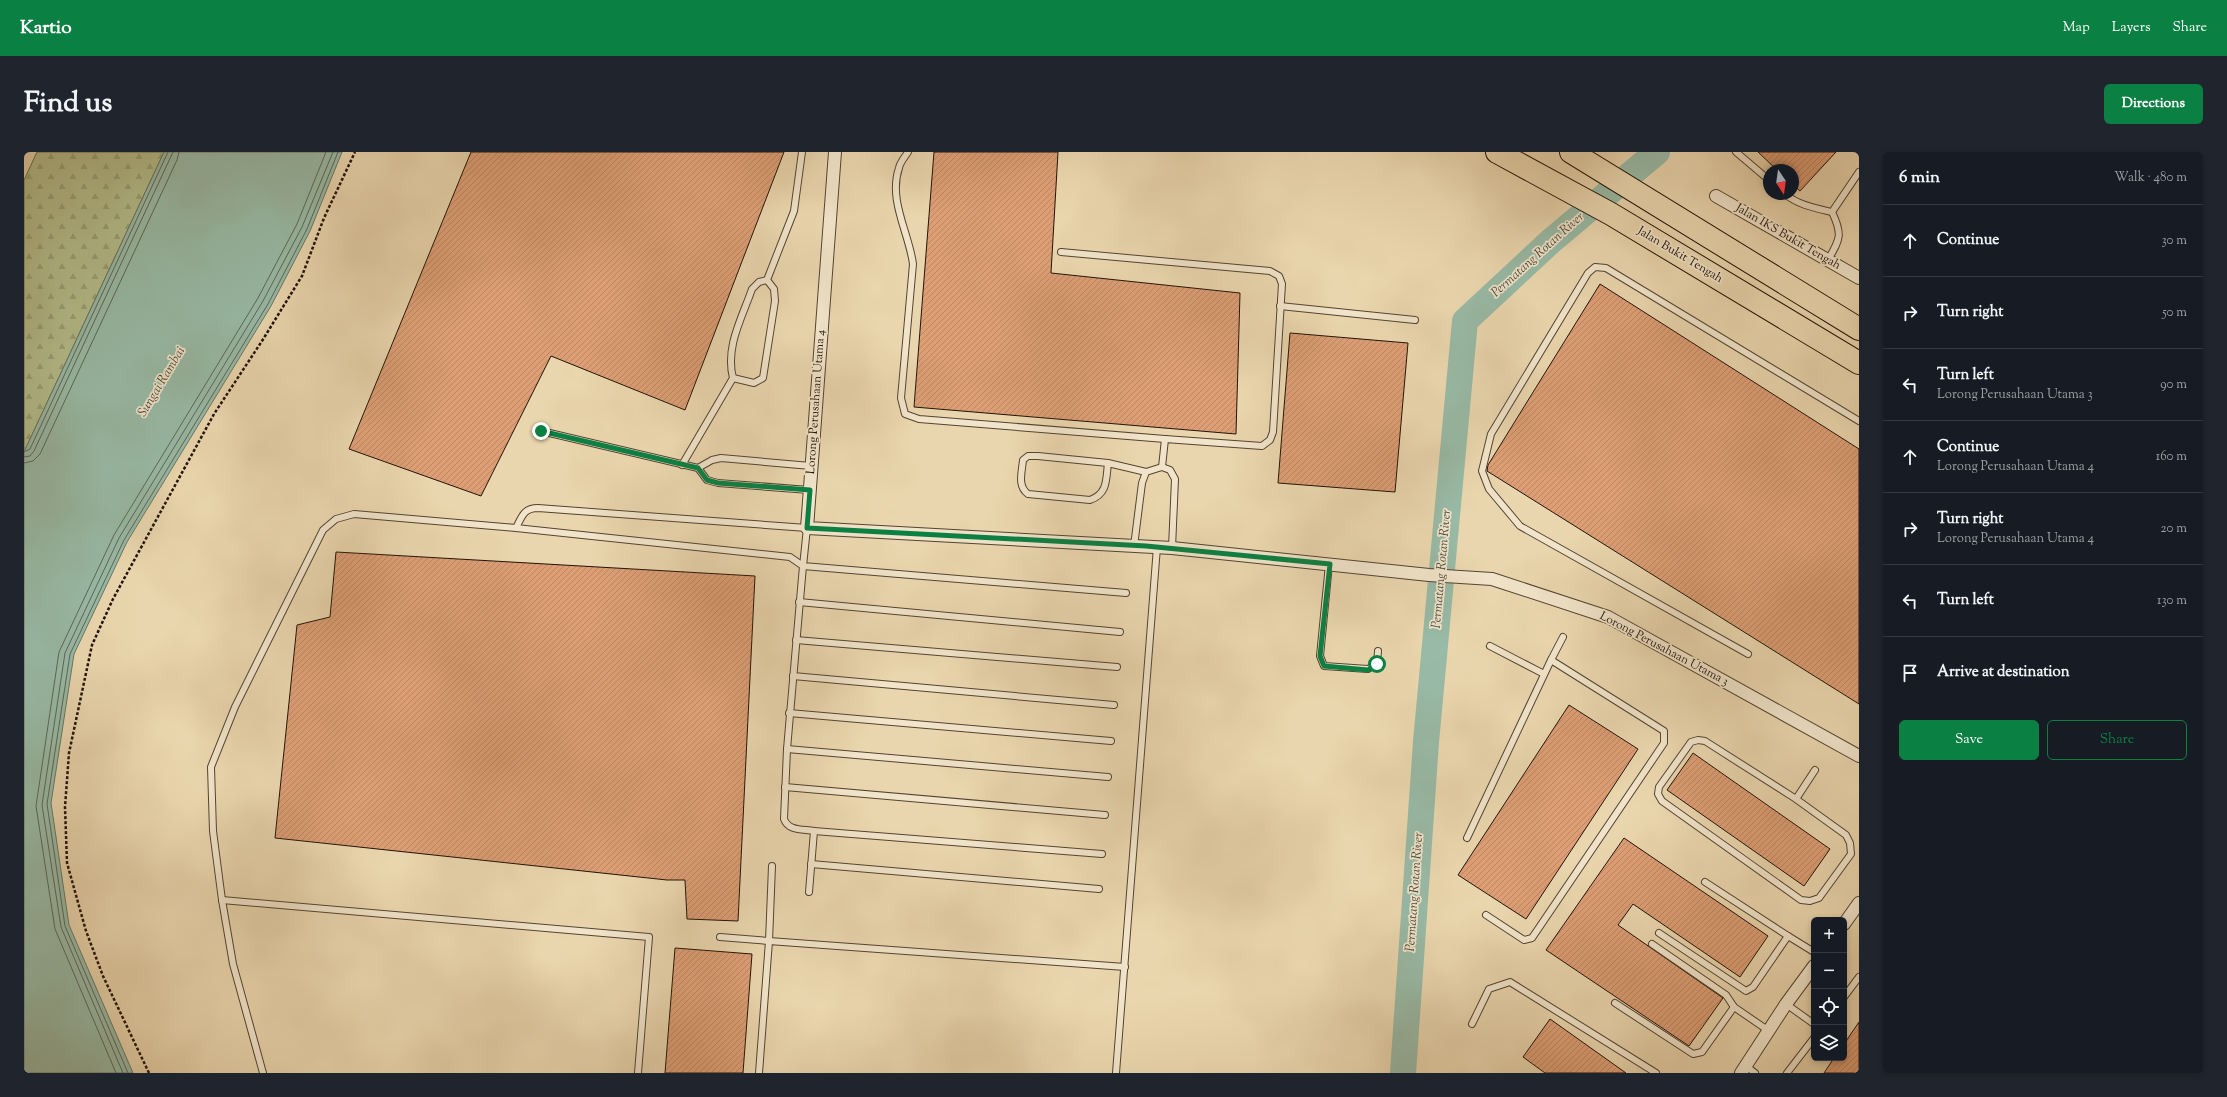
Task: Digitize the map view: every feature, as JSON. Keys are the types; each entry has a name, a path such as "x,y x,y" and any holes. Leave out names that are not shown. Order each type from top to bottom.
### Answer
{"highway":[{"name":"Jalan Bukit Tengah","path":"1497,152 1611,214 1795,323 1859,363"},
{"path":"1579,156 1859,330"},
{"path":"1795,323 1859,374"}],"street":[{"name":"Lorong Perusahaan Utama 4","path":"807,528 835,152"},
{"name":"Jalan IKS Bukit Tengah","path":"1716,196 1859,278"},
{"path":"807,528 1146,546"},
{"name":"Lorong Perusahaan Utama 3","path":"1146,546 1492,579 1608,617 1859,756"},
{"path":"1847,920 1859,903"},
{"path":"1747,1071 1786,1004 1811,970"}],"lane":[{"path":"767,280 794,211 802,152"},
{"path":"908,152 899,168 895,193 901,220 911,247 913,264 901,398 905,414 919,418 1262,446 1270,440 1273,432 1282,284 1279,276 1270,271 1061,252"},
{"path":"1736,152 1763,175"},
{"path":"1832,212 1859,172"},
{"path":"1792,200 1809,207 1832,212"},
{"path":"1828,260 1839,239 1840,228 1832,212"},
{"path":"1748,654 1520,526 1489,490 1482,471 1491,434 1588,273 1596,267 1606,268 1859,421"},
{"path":"733,378 754,382 763,378 775,300 774,289 767,280"},
{"path":"682,465 733,378 729,364 730,351 752,289 760,282 767,280"},
{"path":"1280,306 1415,320"},
{"path":"541,431 698,468 712,460 721,458 811,466"},
{"path":"1162,467 1165,439"},
{"path":"1108,463 1104,490 1097,498 1090,500 1028,494 1023,490 1021,484 1023,460 1028,456 1108,463 1146,472 1162,467 1170,470 1175,479 1172,548"},
{"path":"698,468 707,480 718,483 810,490"},
{"path":"1116,1073 1125,967 1146,546 1142,483 1146,472"},
{"path":"516,528 523,513 530,508 807,528 789,713 784,819 786,824 790,827 814,831 1102,854"},
{"path":"263,1073 233,964 222,900 213,831 211,767 235,707 323,530 336,518 354,514 516,528 784,556 790,557 803,566 1126,593"},
{"path":"1330,564 1320,656 1324,666 1368,670 1377,664 1378,651"},
{"path":"799,602 1120,632"},
{"path":"1467,838 1544,674 1564,637"},
{"path":"796,640 1117,667"},
{"path":"1490,646 1544,674"},
{"path":"1486,915 1524,940 1532,938 1664,743 1664,731 1551,660"},
{"path":"793,676 1114,704"},
{"path":"789,713 1111,741"},
{"path":"1698,740 1706,741 1796,799 1846,834 1850,843 1851,854 1819,898 1810,901 1801,900 1662,801 1658,794 1659,787 1691,742 1698,740"},
{"path":"787,749 1108,777"},
{"path":"1796,799 1815,770"},
{"path":"785,787 1105,815"},
{"path":"809,892 810,864 814,831"},
{"path":"810,864 1099,889"},
{"path":"759,1073 769,941 772,866"},
{"path":"1705,882 1811,950"},
{"path":"222,900 649,936 638,1073"},
{"path":"1660,933 1746,991 1753,987 1788,936"},
{"path":"720,936 769,941 1125,967"},
{"path":"1652,944 1726,995 1734,1007 1769,1031"},
{"path":"1847,994 1859,977"},
{"path":"1472,1024 1489,989 1510,982 1656,1073"},
{"path":"1615,1003 1693,1054 1702,1052 1734,1007"},
{"path":"1786,1004 1811,1022"},
{"path":"1787,1073 1811,1042"}],"path":[{"path":"149,1073 103,976 86,931 67,863 65,807 69,753 92,645 117,593 214,414 262,341 302,276 324,218 355,152"}],"green space":[{"path":"37,152 164,152 24,452 24,180"}],"water":[{"name":"Sungai Rambai","path":"164,152 342,152 310,231 271,306 127,542 74,654 51,803 69,925 133,1073 24,1073 24,452"}],"building":[{"path":"471,152 784,152 685,410 551,356 481,496 349,449"},
{"path":"934,152 1058,152 1051,273 1240,293 1236,434 914,407"},
{"path":"1758,152 1836,152 1800,191 1799,164 1771,164"},
{"path":"1600,284 1859,449 1859,704 1487,471 1488,465"},
{"path":"1290,333 1408,343 1395,492 1278,483"},
{"path":"336,552 755,576 738,921 687,919 685,880 667,880 275,838 297,625 330,617"},
{"path":"1569,705 1638,749 1526,919 1458,875"},
{"path":"1693,753 1830,849 1804,886 1667,790"},
{"path":"1624,838 1768,936 1740,977 1633,904 1618,925 1723,998 1689,1046 1546,950"},
{"path":"675,948 752,954 743,1073 665,1073"},
{"path":"1550,1019 1626,1073 1545,1073 1523,1057"},
{"path":"1859,1022 1859,1073 1824,1073 1832,1061 1847,1061 1847,1040"}],"waterway":[{"name":"Permatang Rotan River","path":"1403,1073 1426,742 1465,321 1551,241 1657,152"}],"route":[{"path":"541,431 698,468 707,480 718,483 810,490 807,528 1146,546 1330,564 1320,656 1324,666 1368,670 1377,664"}]}
